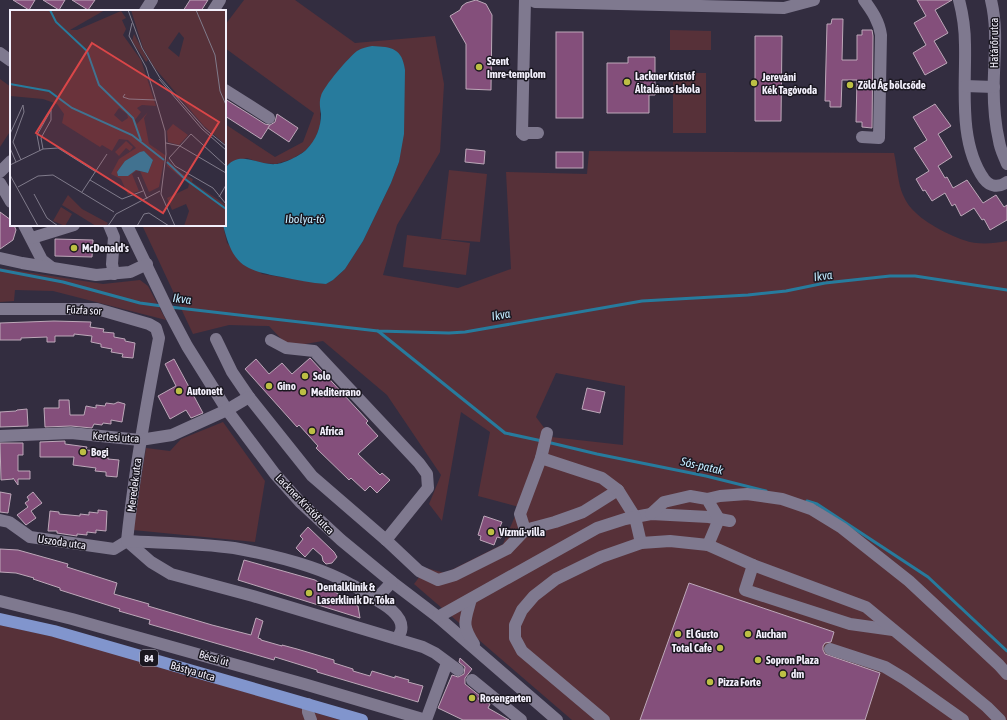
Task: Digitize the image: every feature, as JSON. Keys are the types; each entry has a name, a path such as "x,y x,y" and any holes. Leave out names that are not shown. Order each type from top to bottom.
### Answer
{"main road":[{"name":"Bástya utca","path":"0,619 54,631 362,720"}],"street":[{"path":"146,10 152,0"},
{"path":"214,10 220,0"},
{"path":"525,0 523,134 538,133"},
{"path":"532,0 535,2 784,4 814,0"},
{"path":"862,137 880,138 880,26 876,17 864,0"},
{"path":"959,0 963,15 964,30 967,131 978,171 987,184 994,187 1002,186 1007,182"},
{"name":"Határőr utca","path":"991,0 996,33 994,87 996,122 999,142 1007,164"},
{"path":"0,53 10,60"},
{"path":"965,86 994,87"},
{"path":"226,91 269,118"},
{"path":"0,172 10,162"},
{"path":"5,184 10,199"},
{"path":"25,226 42,260 51,268"},
{"path":"33,242 72,226"},
{"path":"110,226 114,237 112,264 114,274"},
{"name":"Lackner Kristóf utca","path":"128,226 187,346 227,410 275,474 300,502 340,540 438,617 557,720"},
{"path":"22,263 29,258 33,242"},
{"path":"0,258 96,275 130,272 147,264"},
{"name":"Fűzfa sor","path":"0,309 97,309 149,324 156,328 159,335"},
{"name":"Meredek utca","path":"127,541 140,440 159,335"},
{"path":"216,339 232,372 249,397 312,476 386,540 419,571 438,580 455,575 506,549 525,530 555,522 583,512 618,490"},
{"path":"272,340 286,348 314,351 419,463 427,474 428,488 386,540"},
{"name":"Kertesi utca","path":"0,436 71,433 140,440 172,435 227,410 249,397"},
{"path":"525,530 520,514 544,444 602,478 618,490 636,517 641,543"},
{"path":"651,514 664,502 690,496 707,499 720,496 747,494 782,499 811,509 842,528 909,581 1007,674"},
{"path":"707,499 725,520"},
{"path":"438,617 471,600 597,528 625,519 651,514 725,520"},
{"name":"Uszoda utca","path":"0,520 9,522 30,537 114,549 127,541"},
{"path":"708,545 725,520"},
{"path":"127,541 198,545 224,542 314,569 350,584 392,610 401,625 401,631 397,640"},
{"path":"127,541 151,562 171,574 289,606 423,647 436,653 458,670"},
{"path":"604,720 522,651 516,638 515,625 522,610 534,596 556,579 601,557 641,543 670,541 708,545 753,565 866,607 987,707 1000,720"},
{"path":"753,565 745,590 850,624 895,630"},
{"path":"376,599 392,582"},
{"path":"471,600 464,623 479,652"},
{"name":"Bécsi út","path":"0,601 72,619 426,720"},
{"path":"830,649 885,667 905,679 963,720"},
{"path":"426,720 447,663"},
{"path":"472,680 521,720"},
{"path":"308,704 308,712 311,720"},
{"path":"987,707 1007,714"}],"shaded area":[{"path":"244,0 295,0 355,43 435,36 444,84 440,152 397,225 383,275 458,288 511,269 506,172 587,174 589,151 894,153 901,191 910,207 921,218 944,232 969,242 995,243 1007,241 1007,720 572,720 414,584 426,568 445,573 503,544 519,507 478,496 490,432 461,412 442,521 429,504 441,475 387,395 323,341 299,345 287,345 269,326 229,325 193,334 142,226 223,226 227,243 262,274 326,284 333,280 345,269 363,241 391,183 399,162 320,104 320,126 314,141 305,151 292,159 276,164 261,163 247,158 227,165 226,167 226,125 275,157 303,142 314,113 226,49 226,24","holes":["556,373 625,386 623,445 551,437 536,417"]},
{"path":"670,30 711,31 711,50 670,50"},
{"path":"673,73 706,73 706,133 673,133"},
{"path":"0,79 10,86 10,132 0,147"},
{"path":"449,170 487,174 480,242 441,239"},
{"path":"407,235 470,243 466,275 403,267"},
{"path":"0,268 103,284 140,280 148,286 166,320 53,291 15,290 14,301 0,302"},
{"path":"223,422 265,481 255,542 133,530 146,448 170,451 181,439"},
{"path":"0,625 73,641 340,720 0,720"}],"water":[{"name":"Ibolya-tó","path":"366,47 385,47 395,50 399,53 404,63 405,70 404,134 399,162 391,183 363,241 345,269 326,284 258,272 249,268 236,257 231,249 223,226 226,226 226,168 230,163 242,159 249,159 269,164 279,164 292,159 306,150 313,142 319,128 321,119 320,98 326,86 357,51"}],"building":[{"path":"13,0 35,0 29,10"},
{"path":"43,0 65,0 59,10"},
{"path":"72,0 95,0 88,10"},
{"path":"190,0 208,0 202,10 184,10"},
{"name":"Szent Imre-templom","path":"476,0 486,4 492,15 491,90 466,89 466,44 450,16 460,10 466,3"},
{"path":"917,0 952,0 935,10 948,33 934,41 947,63 925,75 913,53 926,45 914,23 926,16"},
{"path":"832,19 843,19 842,60 857,60 857,35 862,35 862,30 872,30 872,128 862,127 862,122 856,122 857,80 842,80 841,107 830,107 830,101 825,101 827,24 831,24"},
{"path":"556,32 583,32 583,118 556,118"},
{"path":"755,36 782,36 781,121 755,121"},
{"path":"628,57 655,57 655,95 649,95 649,113 607,113 607,63 628,63"},
{"path":"226,100 265,124 270,125 261,139 226,117"},
{"path":"935,104 951,126 938,134 952,157 938,166 945,178 947,177 953,188 967,180 983,203 996,195 1004,207 1007,205 1007,220 990,230 984,219 982,220 974,208 961,216 955,204 952,206 945,193 932,201 925,190 923,191 916,179 929,171 914,148 927,140 913,117"},
{"path":"277,114 298,128 289,142 268,128 275,122"},
{"path":"466,149 485,151 484,164 465,162"},
{"path":"556,152 583,152 583,168 556,168"},
{"path":"0,212 10,219 10,226 14,226 16,230 13,240 0,249"},
{"name":"McDonald's","path":"55,239 93,240 92,257 55,256"},
{"path":"54,321 91,322 90,327 104,329 103,332 114,333 114,337 135,343 133,358 122,357 123,354 111,352 112,349 101,347 101,344 91,342 92,336 74,334 74,336 55,336 55,342 47,342 47,337 21,338 21,340 0,340 0,323"},
{"path":"310,358 368,421 366,423 378,436 358,454 380,475 382,473 390,480 377,493 370,486 365,491 351,478 349,480 316,448 318,446 299,425 297,427 245,369 256,359 269,374 282,363 292,374"},
{"name":"Autonett","path":"174,359 203,413 191,418 186,410 170,419 158,396 176,386 165,364"},
{"path":"587,388 605,392 600,413 582,409"},
{"path":"59,400 69,400 70,415 84,415 86,406 96,408 96,405 105,406 106,403 114,404 118,402 125,404 122,422 111,420 111,424 94,424 92,428 71,426 45,427 44,408 59,408"},
{"path":"27,409 28,426 0,427 0,412"},
{"path":"65,441 65,444 87,447 86,450 98,451 97,454 108,456 108,459 119,460 117,477 106,476 106,472 95,471 96,468 73,465 74,457 40,457 40,442"},
{"path":"0,443 23,443 23,455 18,455 18,471 30,471 30,479 18,479 18,485 13,478 1,480"},
{"path":"0,492 11,494 8,513 0,512"},
{"path":"33,492 42,503 31,511 36,518 26,525 17,515 28,507 25,503 29,500 27,497"},
{"path":"98,510 107,511 106,531 96,530 96,533 87,532 87,535 77,534 77,536 57,533 57,531 48,531 50,511 59,512 59,514 80,516 80,514 89,515 89,512 98,513"},
{"name":"Vízmű-villa","path":"484,516 502,522 500,527 504,529 501,538 497,537 494,545 480,540 481,536 478,535"},
{"path":"308,527 334,552 337,557 332,563 326,564 323,561 322,556 313,548 305,557 296,548 303,539 300,536"},
{"path":"0,549 18,550 68,564 67,567 117,583 114,594 212,625 251,635 256,618 263,621 258,638 261,640 334,660 334,663 370,676 372,671 395,678 395,676 409,680 408,682 423,686 418,702 317,672 317,670 275,657 274,660 149,624 150,620 119,611 120,609 60,590 60,588 33,579 34,578 16,573 0,572"},
{"name":"Dentalklinik & Laserklinik Dr. Tóka","path":"244,560 315,580 358,606 360,618 238,580"},
{"name":"Sopron Plaza","path":"689,583 834,632 831,642 825,643 823,646 825,654 880,673 865,720 640,720"},
{"path":"460,658 472,669 465,678 465,684 480,696 478,699 490,704 488,708 509,720 463,720 438,708 452,675 458,677 464,674 465,667 459,662"}],"waterway":[{"name":"Ikva","path":"0,270 63,282 140,303 162,306"},
{"name":"Ikva","path":"170,307 378,331 449,333 465,332 642,301 748,295 786,291 825,283 890,276 915,276 1007,290"},
{"name":"Sós-patak","path":"378,331 505,433 542,441"},
{"name":"Sós-patak","path":"547,442 597,454 706,476 766,491"},
{"name":"Sós-patak","path":"807,501 817,504 928,577 1007,651"}],"place":[{"name":"Szent Imre-templom","path":"479,67"},
{"name":"Lackner Kristóf Általános Iskola","path":"627,82"},
{"name":"Jereváni Kék Tagóvoda","path":"754,83"},
{"name":"Zöld Ág bölcsőde","path":"850,85"},
{"name":"McDonald's","path":"74,248"},
{"name":"Solo","path":"305,376"},
{"name":"Gino","path":"269,386"},
{"name":"Autonett","path":"179,391"},
{"name":"Mediterrano","path":"303,392"},
{"name":"Africa","path":"312,431"},
{"name":"Bogi","path":"83,452"},
{"name":"Vízmű-villa","path":"491,532"},
{"name":"Dentalklinik & Laserklinik Dr. Tóka","path":"309,593"},
{"name":"El Gusto","path":"678,634"},
{"name":"Auchan","path":"748,634"},
{"name":"Total Cafe","path":"720,648"},
{"name":"Sopron Plaza","path":"758,660"},
{"name":"dm","path":"783,674"},
{"name":"Pizza Forte","path":"710,682"},
{"name":"Rosengarten","path":"472,698"}]}
